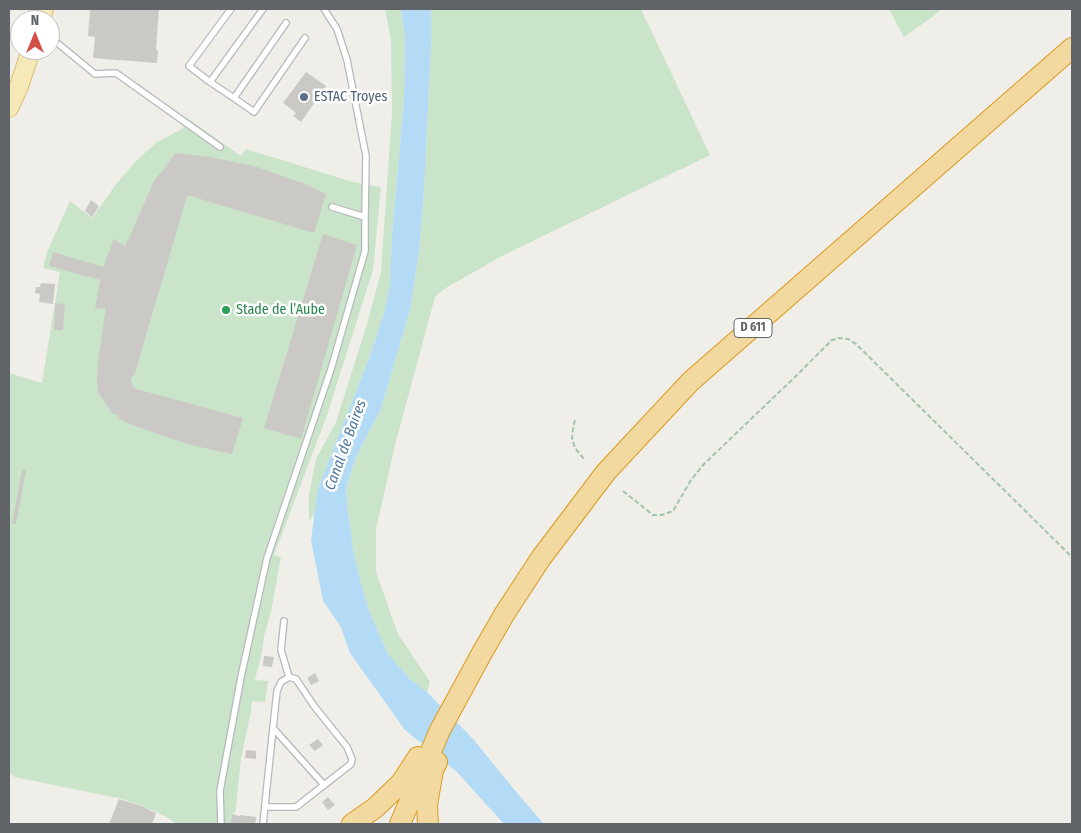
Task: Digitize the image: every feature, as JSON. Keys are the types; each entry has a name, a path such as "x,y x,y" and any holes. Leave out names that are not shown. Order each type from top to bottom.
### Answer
{"highway":[{"name":"D 611","path":"458,704 483,651 505,613 541,558 606,472 691,382 1072,48"},
{"path":"400,824 440,730 458,704"},
{"path":"352,824 375,808 426,762 455,722 458,704"},
{"path":"426,762 428,824"}],"main road":[{"path":"9,108 28,60"}],"lane":[{"path":"231,9 189,66 254,112 305,38"},
{"path":"210,82 263,9"},
{"path":"220,824 220,791 241,677 268,558 331,369 365,252 366,156 347,60 337,29 324,9"},
{"path":"234,98 286,23"},
{"path":"60,45 95,74 116,72 220,147"},
{"path":"332,207 365,217"},
{"path":"284,621 281,650 289,677"},
{"path":"263,824 277,691 281,682 289,677 296,679 314,706 347,747 352,758 351,764 296,807 265,807"},
{"path":"273,728 324,785"}],"path":[{"path":"623,492 653,514 662,515 673,511 691,480 704,464 832,340 838,338 848,339 856,344 1072,556"},
{"path":"575,420 572,438 575,448 584,459"}],"green space":[{"path":"385,9 401,9 405,37 404,100 392,235 390,284 385,310 370,356 318,488 315,513 309,521 309,494 316,459 336,422 367,324 381,272 392,113 391,40"},
{"path":"431,9 641,9 710,155 502,256 444,289 435,297 395,445 376,529 376,572 398,634 430,682 427,692 410,679 388,654 368,608 354,556 346,488 356,457 381,409 411,306 419,251 424,191"},
{"path":"889,9 941,9 904,37"},
{"path":"186,117 241,156 246,149 353,182 381,187 373,270 326,418 274,555 281,557 271,612 255,680 268,681 265,702 252,701 241,759 235,813 232,813 231,824 177,824 163,815 122,799 15,777 9,773 9,373 42,383 60,272 43,268 47,252 70,201 92,218 117,183 136,161 157,142 184,128 181,124"}],"water":[{"name":"Canal de Baires","path":"401,9 431,9 424,191 419,251 411,306 381,409 356,457 346,488 354,556 368,608 388,654 410,679 427,692 474,740 544,824 504,824 456,771 405,730 350,653 341,627 323,601 311,540 318,488 370,356 385,310 390,284 392,235 404,100 405,37"}],"building":[{"path":"90,9 159,9 156,49 158,51 157,63 93,58 95,37 88,36"},
{"path":"306,72 326,86 301,122 293,116 296,113 283,103"},
{"path":"175,153 210,157 254,166 305,184 326,194 314,233 187,196 131,382 136,389 243,418 232,454 172,439 130,424 111,412 98,392 97,383 98,361 106,308 95,309 100,280 49,266 53,252 103,267 114,239 125,247 154,181"},
{"path":"91,200 99,206 92,217 85,211"},
{"path":"323,234 357,245 301,439 264,428"},
{"path":"41,283 55,284 53,304 39,302 40,294 35,293 36,287 40,287"},
{"path":"55,303 65,304 63,330 54,330"},
{"path":"22,470 26,470 16,524 12,524"},
{"path":"264,656 274,657 272,667 263,666"},
{"path":"315,673 319,681 311,685 307,678"},
{"path":"318,739 323,745 315,751 309,745"},
{"path":"246,750 256,751 256,759 245,758"},
{"path":"328,797 335,805 328,810 322,802"},
{"path":"119,799 156,813 152,824 109,824"},
{"path":"232,814 256,817 255,824 231,824"}],"place":[{"name":"ESTAC Troyes","path":"304,97"},
{"name":"Stade de l’Aube","path":"226,310"}]}
